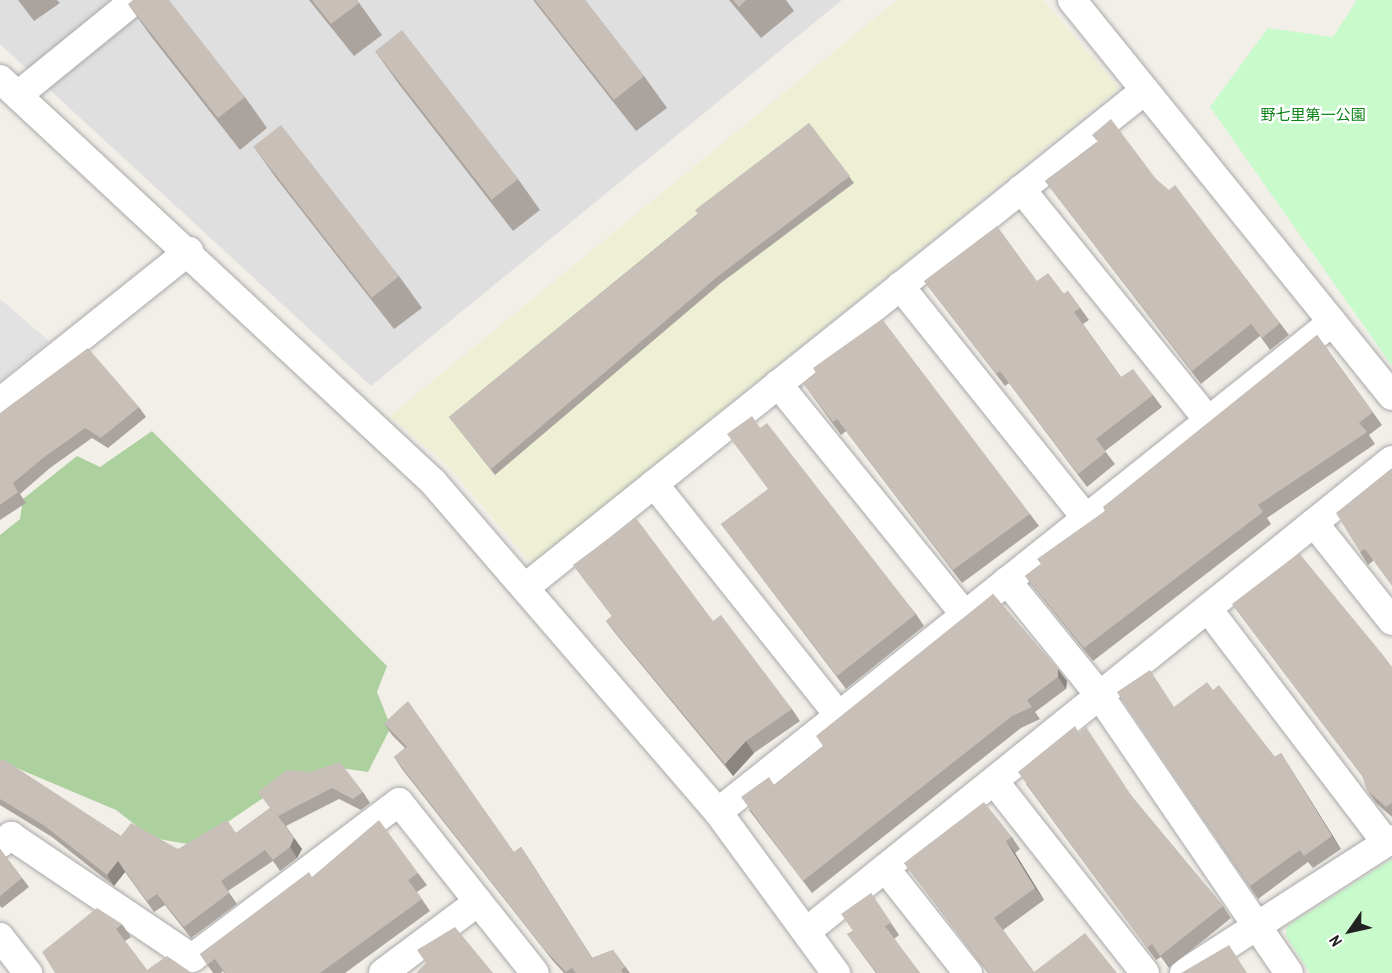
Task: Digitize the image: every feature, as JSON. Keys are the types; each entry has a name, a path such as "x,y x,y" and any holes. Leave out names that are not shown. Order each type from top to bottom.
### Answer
{"street":[{"path":"135,0 9,87 362,412 527,586 718,813 836,973"},
{"path":"1072,0 1392,396"},
{"path":"527,586 1144,90"},
{"path":"1021,189 1207,419"},
{"path":"0,402 189,251"},
{"path":"900,286 1086,518"},
{"path":"718,813 1207,419 1332,322"},
{"path":"778,384 965,615"},
{"path":"807,931 1392,460"},
{"path":"654,484 839,716"},
{"path":"1314,523 1392,621"},
{"path":"1007,582 1100,696 1289,973"},
{"path":"1184,973 1389,841 1208,609"},
{"path":"994,780 1145,973"},
{"path":"0,844 11,836 199,965 399,802 535,973"},
{"path":"885,868 968,973"},
{"path":"383,973 478,902"},
{"path":"0,938 28,973"}],"shaded area":[{"path":"0,0 842,0 371,386 0,44"},
{"path":"0,299 49,341 0,381"}],"green space":[{"path":"897,0 1043,0 1119,88 532,564 448,466 390,416"},
{"name":"野七里第一公園","path":"1357,0 1392,0 1392,366 1210,107 1268,28 1333,37"},
{"path":"152,431 387,666 377,692 391,727 368,772 334,767 297,775 194,845 152,838 116,810 0,761 0,535 20,519 23,499 77,456 100,467"},
{"path":"1392,859 1392,973 1310,973 1286,936 1287,926"}],"building":[{"path":"133,0 169,0 245,97 218,118 128,4"},
{"path":"312,0 357,0 359,3 331,24"},
{"path":"535,0 585,0 644,76 614,100"},
{"path":"733,0 746,0 739,7"},
{"path":"402,30 518,179 492,200 375,51"},
{"path":"1111,119 1156,179 1169,190 1175,185 1280,323 1262,338 1251,324 1192,371 1045,181 1098,142 1092,135"},
{"path":"809,123 850,176 717,277 491,469 449,417 698,214 695,210"},
{"path":"281,125 399,276 372,298 253,147"},
{"path":"997,226 1037,281 1048,273 1064,294 1068,291 1080,308 1074,312 1121,377 1133,369 1153,395 1096,439 1106,452 1078,474 1000,371 996,374 924,281"},
{"path":"882,319 1030,514 953,570 837,419 833,422 803,383 816,373 813,368"},
{"path":"1317,335 1373,412 1359,423 1367,432 1258,505 1263,512 1084,648 1025,576 1041,564 1037,559 1105,511 1103,507"},
{"path":"88,348 139,407 101,438 85,428 13,483 18,492 0,505 0,413"},
{"path":"752,416 760,428 767,423 916,614 837,676 721,524 768,489 727,434"},
{"path":"1392,468 1392,586 1365,549 1360,552 1336,513"},
{"path":"636,518 713,621 721,615 792,709 746,741 725,764 606,621 612,616 573,565"},
{"path":"1299,553 1392,667 1392,803 1386,807 1367,790 1362,776 1232,604"},
{"path":"993,594 1058,669 1058,677 1027,700 1032,707 1012,716 803,881 741,797 769,777 774,785 823,746 816,736"},
{"path":"1150,670 1174,707 1207,682 1213,690 1219,685 1275,757 1281,753 1332,836 1304,856 1300,850 1250,886 1117,692"},
{"path":"408,701 514,852 521,847 592,958 613,950 625,967 621,970 623,973 576,973 572,968 566,972 544,949 394,757 407,747 384,723"},
{"path":"1075,726 1079,733 1086,727 1133,798 1223,906 1160,956 1152,944 1147,948 1018,772"},
{"path":"3,759 121,836 131,823 178,849 227,820 236,833 270,808 258,792 287,770 311,772 340,762 363,792 353,799 332,788 278,816 294,838 290,847 273,860 265,850 221,881 229,893 184,927 157,894 147,901 118,861 107,875 45,826 0,799 0,761"},
{"path":"984,802 1012,837 1006,841 1035,888 994,918 1034,972 1085,933 1117,973 989,973 904,863"},
{"path":"379,820 418,873 408,880 422,899 320,973 225,973 215,959 207,965 200,954 309,872 312,877"},
{"path":"0,849 22,878 0,896"},
{"path":"871,893 891,923 885,926 920,973 877,973 847,934 853,931 841,914"},
{"path":"97,908 122,924 116,929 147,970 167,956 192,973 55,973 42,952"},
{"path":"455,927 493,973 416,973 426,963 417,950"},
{"path":"1229,945 1247,973 1181,973"}]}
